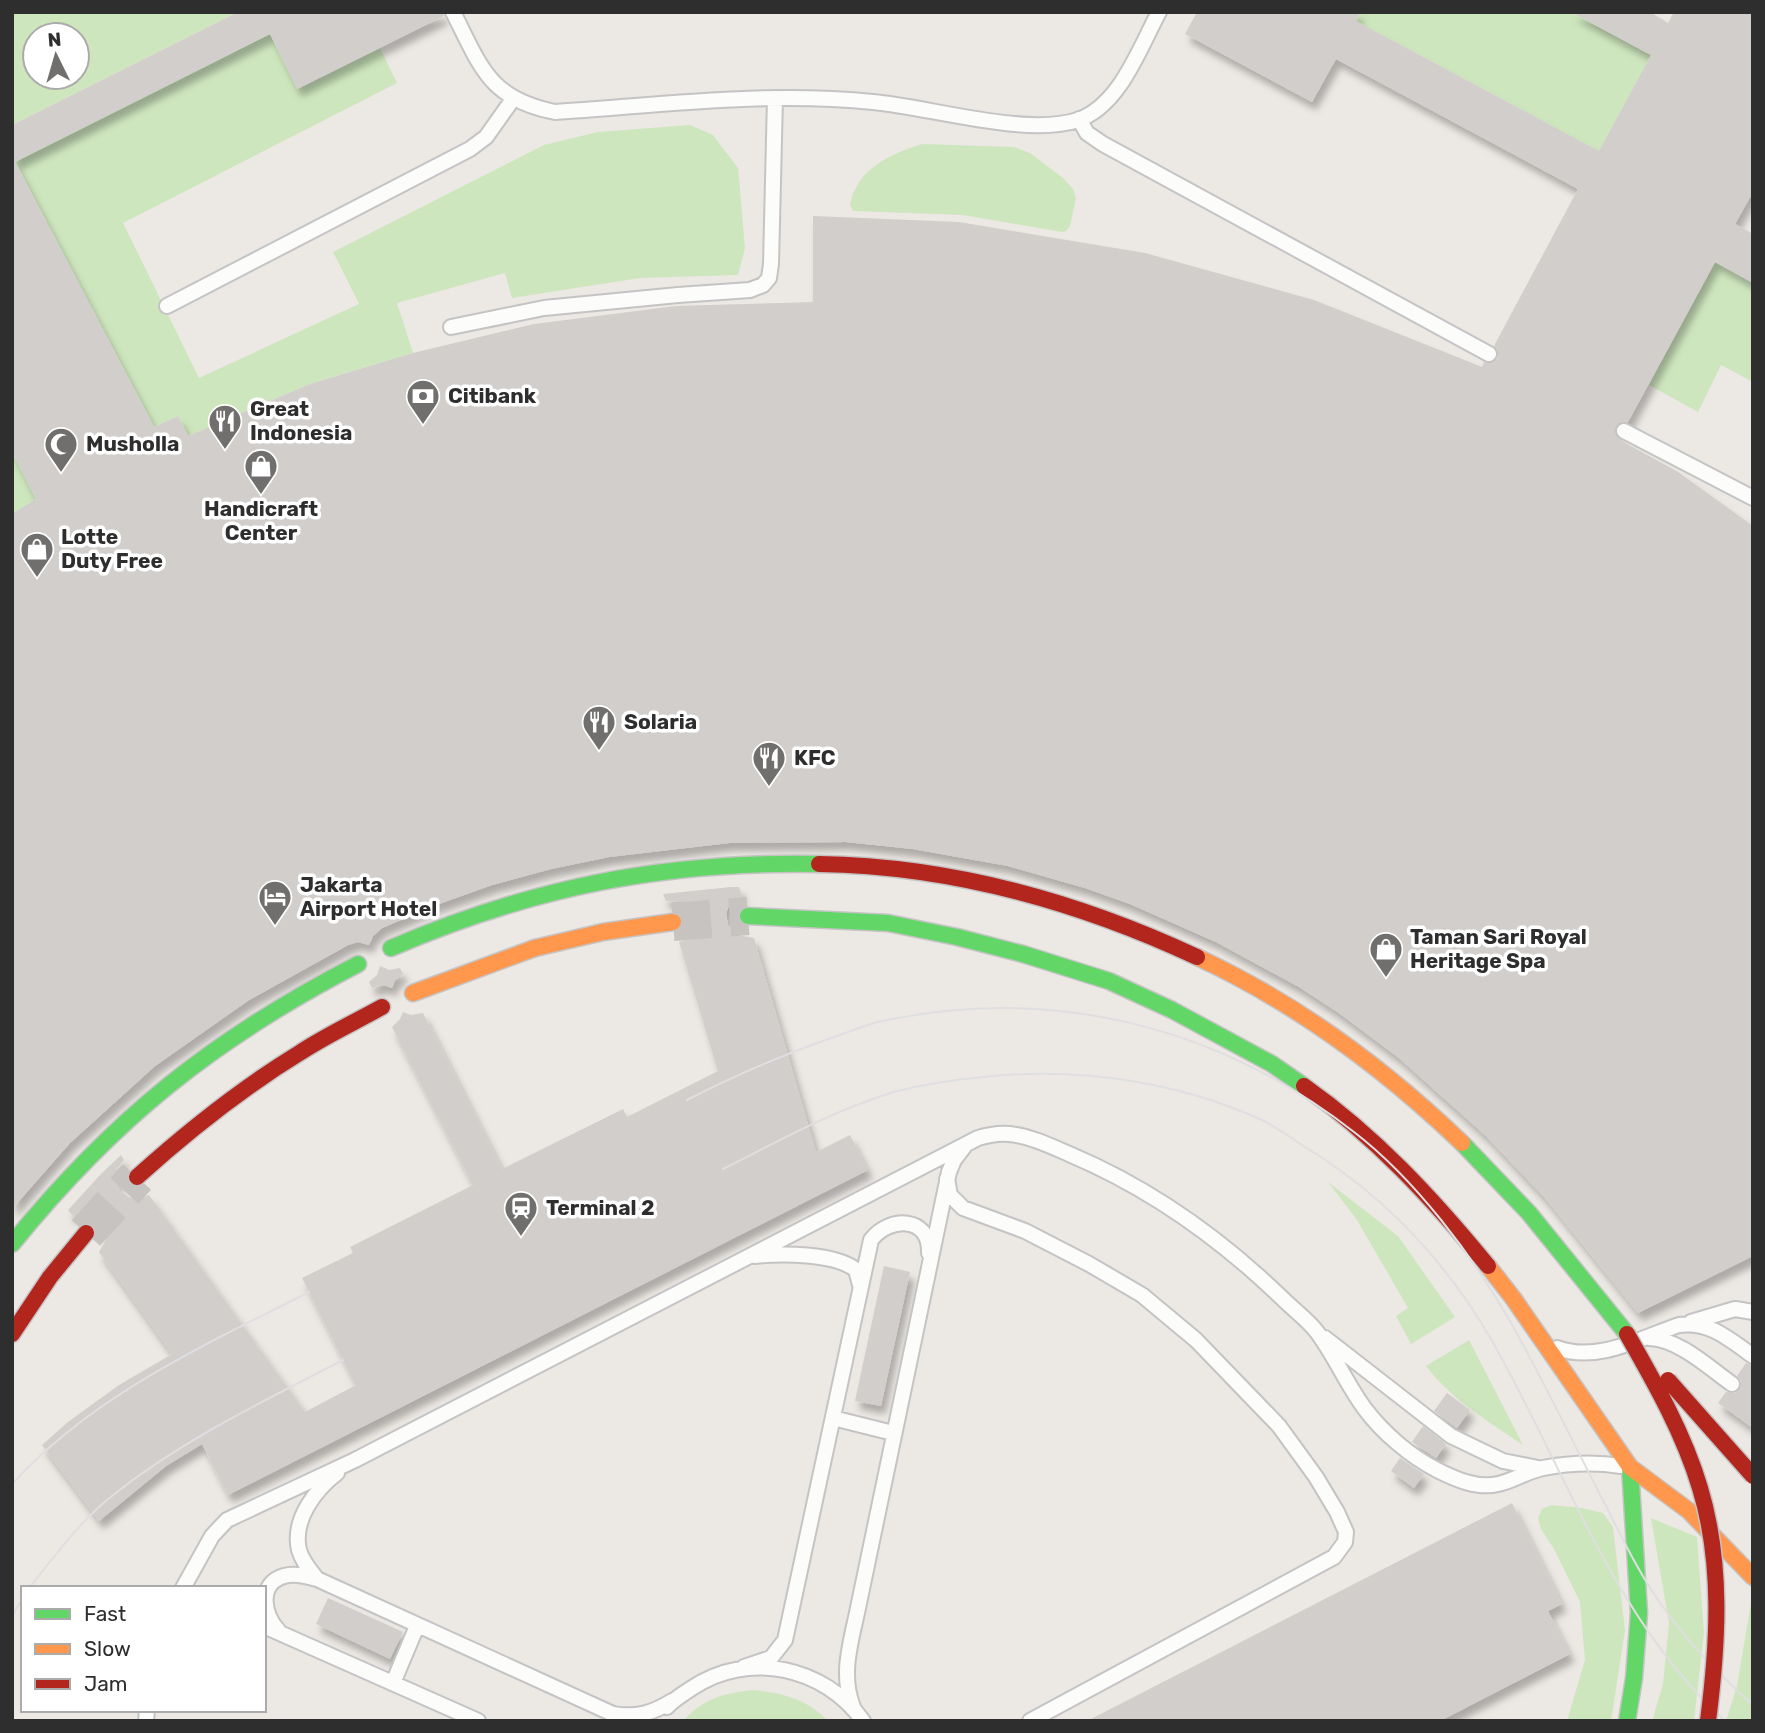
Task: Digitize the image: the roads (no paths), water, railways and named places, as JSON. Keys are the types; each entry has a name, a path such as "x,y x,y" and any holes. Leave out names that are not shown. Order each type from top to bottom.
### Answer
{"street":[{"path":"391,948 493,907 584,884 657,872 757,864 849,864 944,877 1033,894 1140,932 1224,971 1292,1008 1363,1057 1423,1107 1479,1159 1531,1215 1753,1476"},
{"path":"748,916 888,923 1023,954 1110,981 1172,1010 1272,1064 1340,1112 1409,1175 1467,1241 1537,1331 1630,1467 1689,1511 1753,1577"},
{"path":"413,993 534,948 607,931 673,922"},
{"path":"12,1244 38,1209 91,1152 209,1051 278,1005 358,964"},
{"path":"137,1177 233,1098 304,1049 382,1007"},
{"path":"12,1334 50,1277 86,1233"},
{"path":"1634,1336 1668,1406 1701,1490 1716,1580 1715,1675 1708,1721"},
{"path":"1627,1721 1634,1678 1639,1613 1630,1467"}],"lane":[{"path":"453,12 484,72 496,86 513,99 555,112 697,100 775,98 873,102 1017,124 1059,124 1079,119 1101,106 1118,89 1159,12"},
{"path":"451,327 544,308 750,290 763,285 769,278 771,264 775,98"},
{"path":"167,306 470,149 486,137 513,99"},
{"path":"1079,119 1087,133 1103,144 1489,354"},
{"path":"1624,430 1753,498"},
{"path":"184,1586 212,1536 227,1520 355,1460 978,1138 1008,1134 1052,1146 1100,1167 1156,1198 1206,1232 1258,1275 1316,1331 1451,1436 1503,1461 1539,1468"},
{"path":"853,1707 846,1672 928,1261 947,1179 954,1160 969,1143"},
{"path":"947,1179 950,1195 963,1208 1025,1231 1142,1295 1196,1340 1279,1426 1316,1477 1338,1512 1346,1532 1345,1542 1334,1557 1030,1721"},
{"path":"266,1596 276,1578 287,1574 317,1579 613,1714 625,1716 644,1715 673,1701 706,1678 771,1658 785,1640 871,1240 878,1231 888,1225 900,1222 918,1227 926,1237 929,1247 928,1261"},
{"path":"747,1257 790,1254 841,1261 856,1270 861,1290"},
{"path":"1537,1331 1554,1346 1582,1353 1598,1353 1634,1336 1735,1309 1753,1312"},
{"path":"1679,1325 1706,1326 1718,1331 1753,1356"},
{"path":"1316,1331 1375,1422 1398,1443 1435,1468 1458,1479 1484,1485 1498,1484 1539,1468 1598,1462 1630,1467"},
{"path":"1634,1336 1664,1340 1675,1345 1732,1384"},
{"path":"833,1419 893,1433"},
{"path":"317,1579 303,1560 299,1549 298,1534 304,1509 331,1477 355,1460"},
{"path":"266,1611 272,1624 284,1634"},
{"path":"393,1683 417,1626"},
{"path":"266,1627 478,1721"},
{"path":"744,1667 782,1667 812,1678 836,1692 853,1707 863,1721"},
{"path":"655,1721 673,1701"}],"tunnel":[{"path":"673,922 748,916"},
{"path":"86,1233 137,1177"}],"tram line":[{"path":"687,1100 776,1059 878,1022 942,1011 1005,1008 1068,1012 1129,1023 1188,1040 1246,1064 1301,1095 1377,1151 1420,1195 1461,1246 1496,1297 1524,1346 1627,1547 1657,1599 1696,1648 1753,1705"},
{"path":"723,1169 807,1127 872,1099 919,1086 993,1076 1062,1074 1130,1081 1197,1096 1267,1123 1330,1163 1383,1205 1407,1228 1450,1278 1488,1334 1620,1587 1685,1680 1725,1721"},
{"path":"12,1484 44,1452 114,1398 190,1353 309,1292"},
{"path":"31,1586 89,1517 139,1476 224,1422 343,1360"},
{"path":"12,1616 21,1601"}],"place":[{"name":"Citibank","path":"423,426"},
{"name":"Great Indonesia","path":"225,451"},
{"name":"Musholla","path":"61,474"},
{"name":"Handicraft Center","path":"261,496"},
{"name":"Lotte Duty Free","path":"37,579"},
{"name":"Solaria","path":"599,752"},
{"name":"KFC","path":"769,788"},
{"name":"Jakarta Airport Hotel","path":"275,927"},
{"name":"Taman Sari Royal Heritage Spa","path":"1386,979"},
{"name":"Terminal 2","path":"521,1238"}]}
